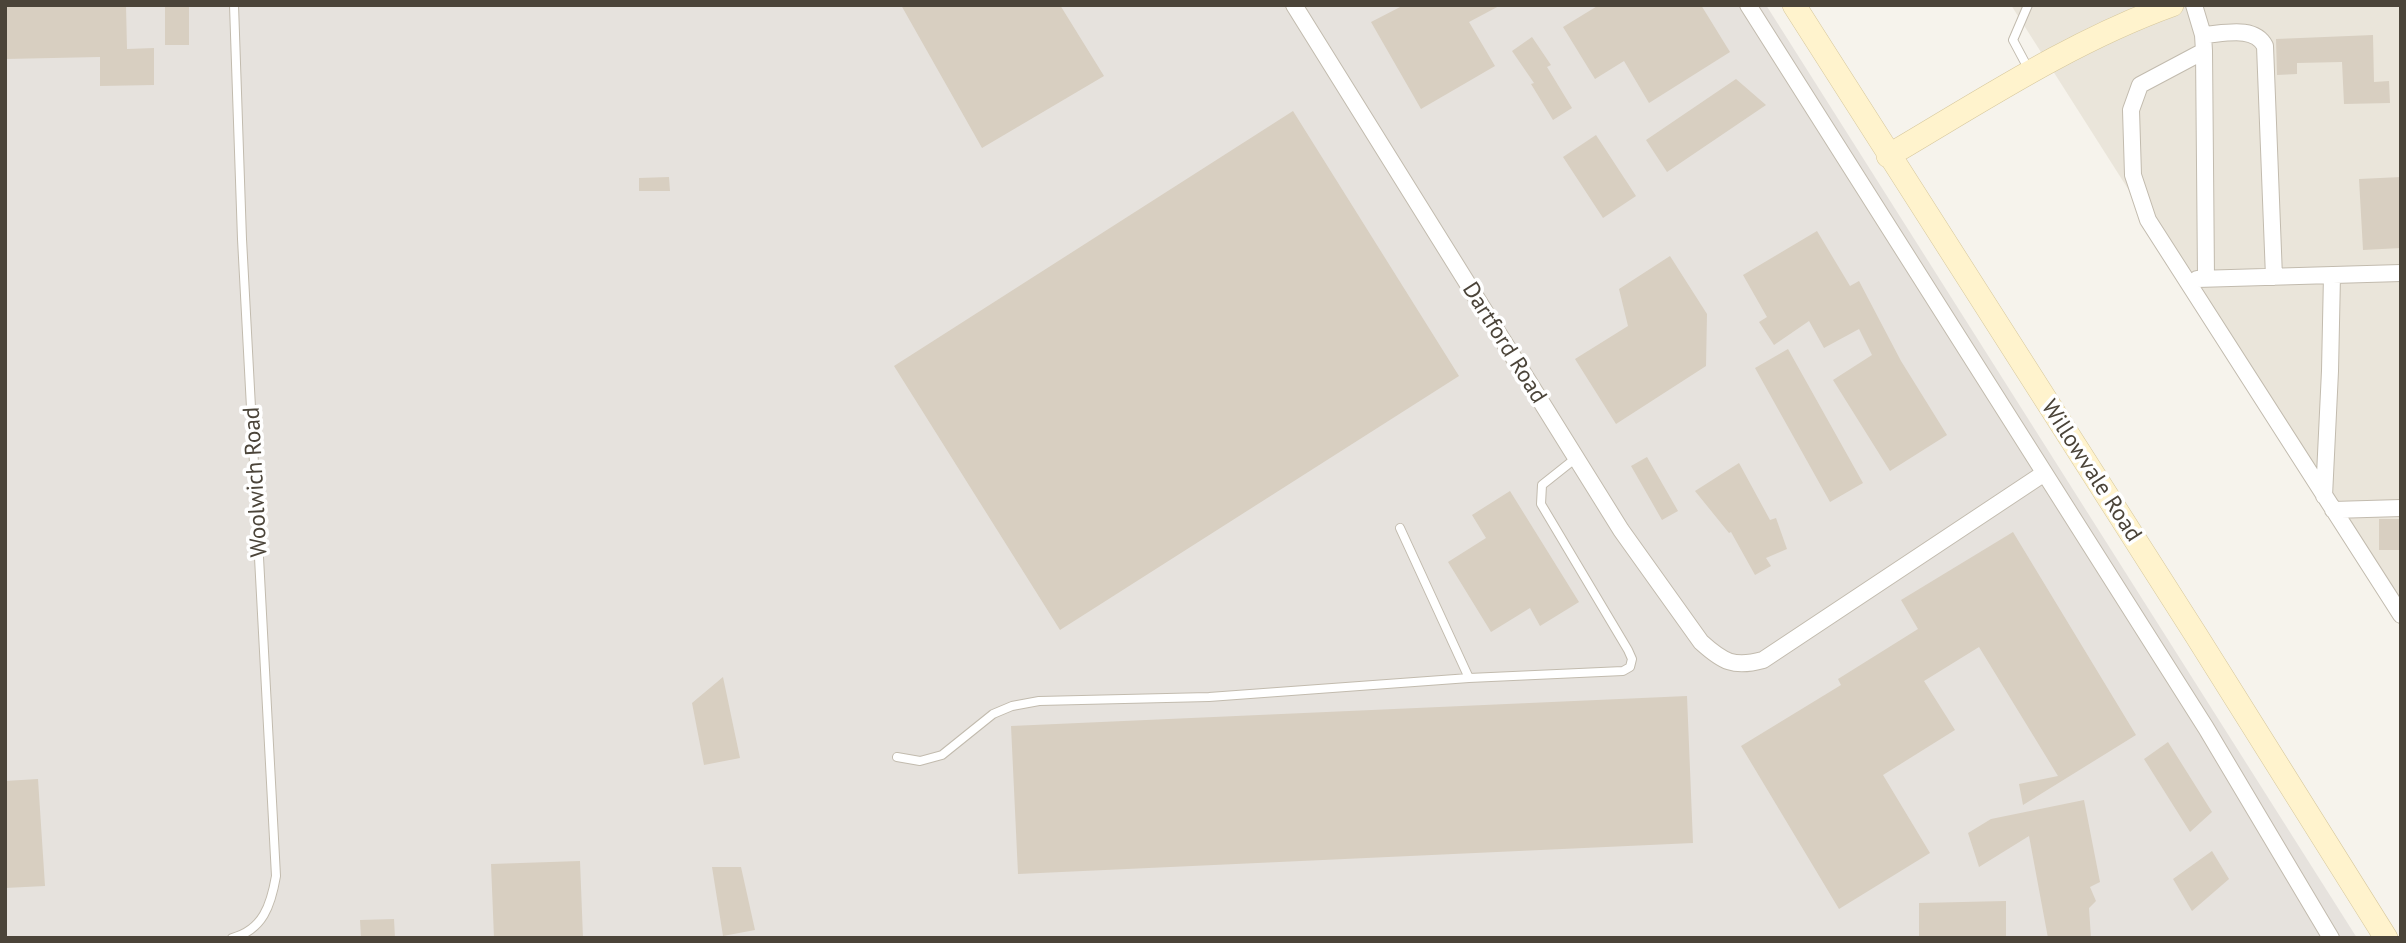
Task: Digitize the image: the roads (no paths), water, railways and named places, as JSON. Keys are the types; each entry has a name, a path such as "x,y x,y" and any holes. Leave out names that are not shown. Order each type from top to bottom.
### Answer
{"main road":[{"name":"Willowvale Road","path":"1794,5 2386,938"},
{"path":"1888,156 2030,73 2138,17 2172,5"}],"street":[{"name":"Dartford Road","path":"1294,5 1621,530 1701,642 1718,658 1747,664 1763,660 2043,474"},
{"path":"1748,5 2206,728 2331,938"},
{"path":"2194,5 2203,43 2206,278"},
{"path":"2274,277 2265,46 2255,34 2247,33 2203,43 2140,85 2131,110 2133,175 2148,220 2401,615"},
{"path":"2187,279 2401,273"},
{"path":"2324,496 2332,275"},
{"path":"2333,510 2401,508"}],"lane":[{"name":"Woolwich Road","path":"232,938 255,928 264,916 273,895 275,876 242,239 234,5"},
{"path":"2028,5 2013,40 2030,73"},
{"path":"897,757 920,761 942,755 993,714 1012,706 1039,701 1209,698 1469,678 1623,671 1630,667 1632,659 1628,650 1541,504 1542,485 1576,458"},
{"path":"1400,528 1469,678"}]}
